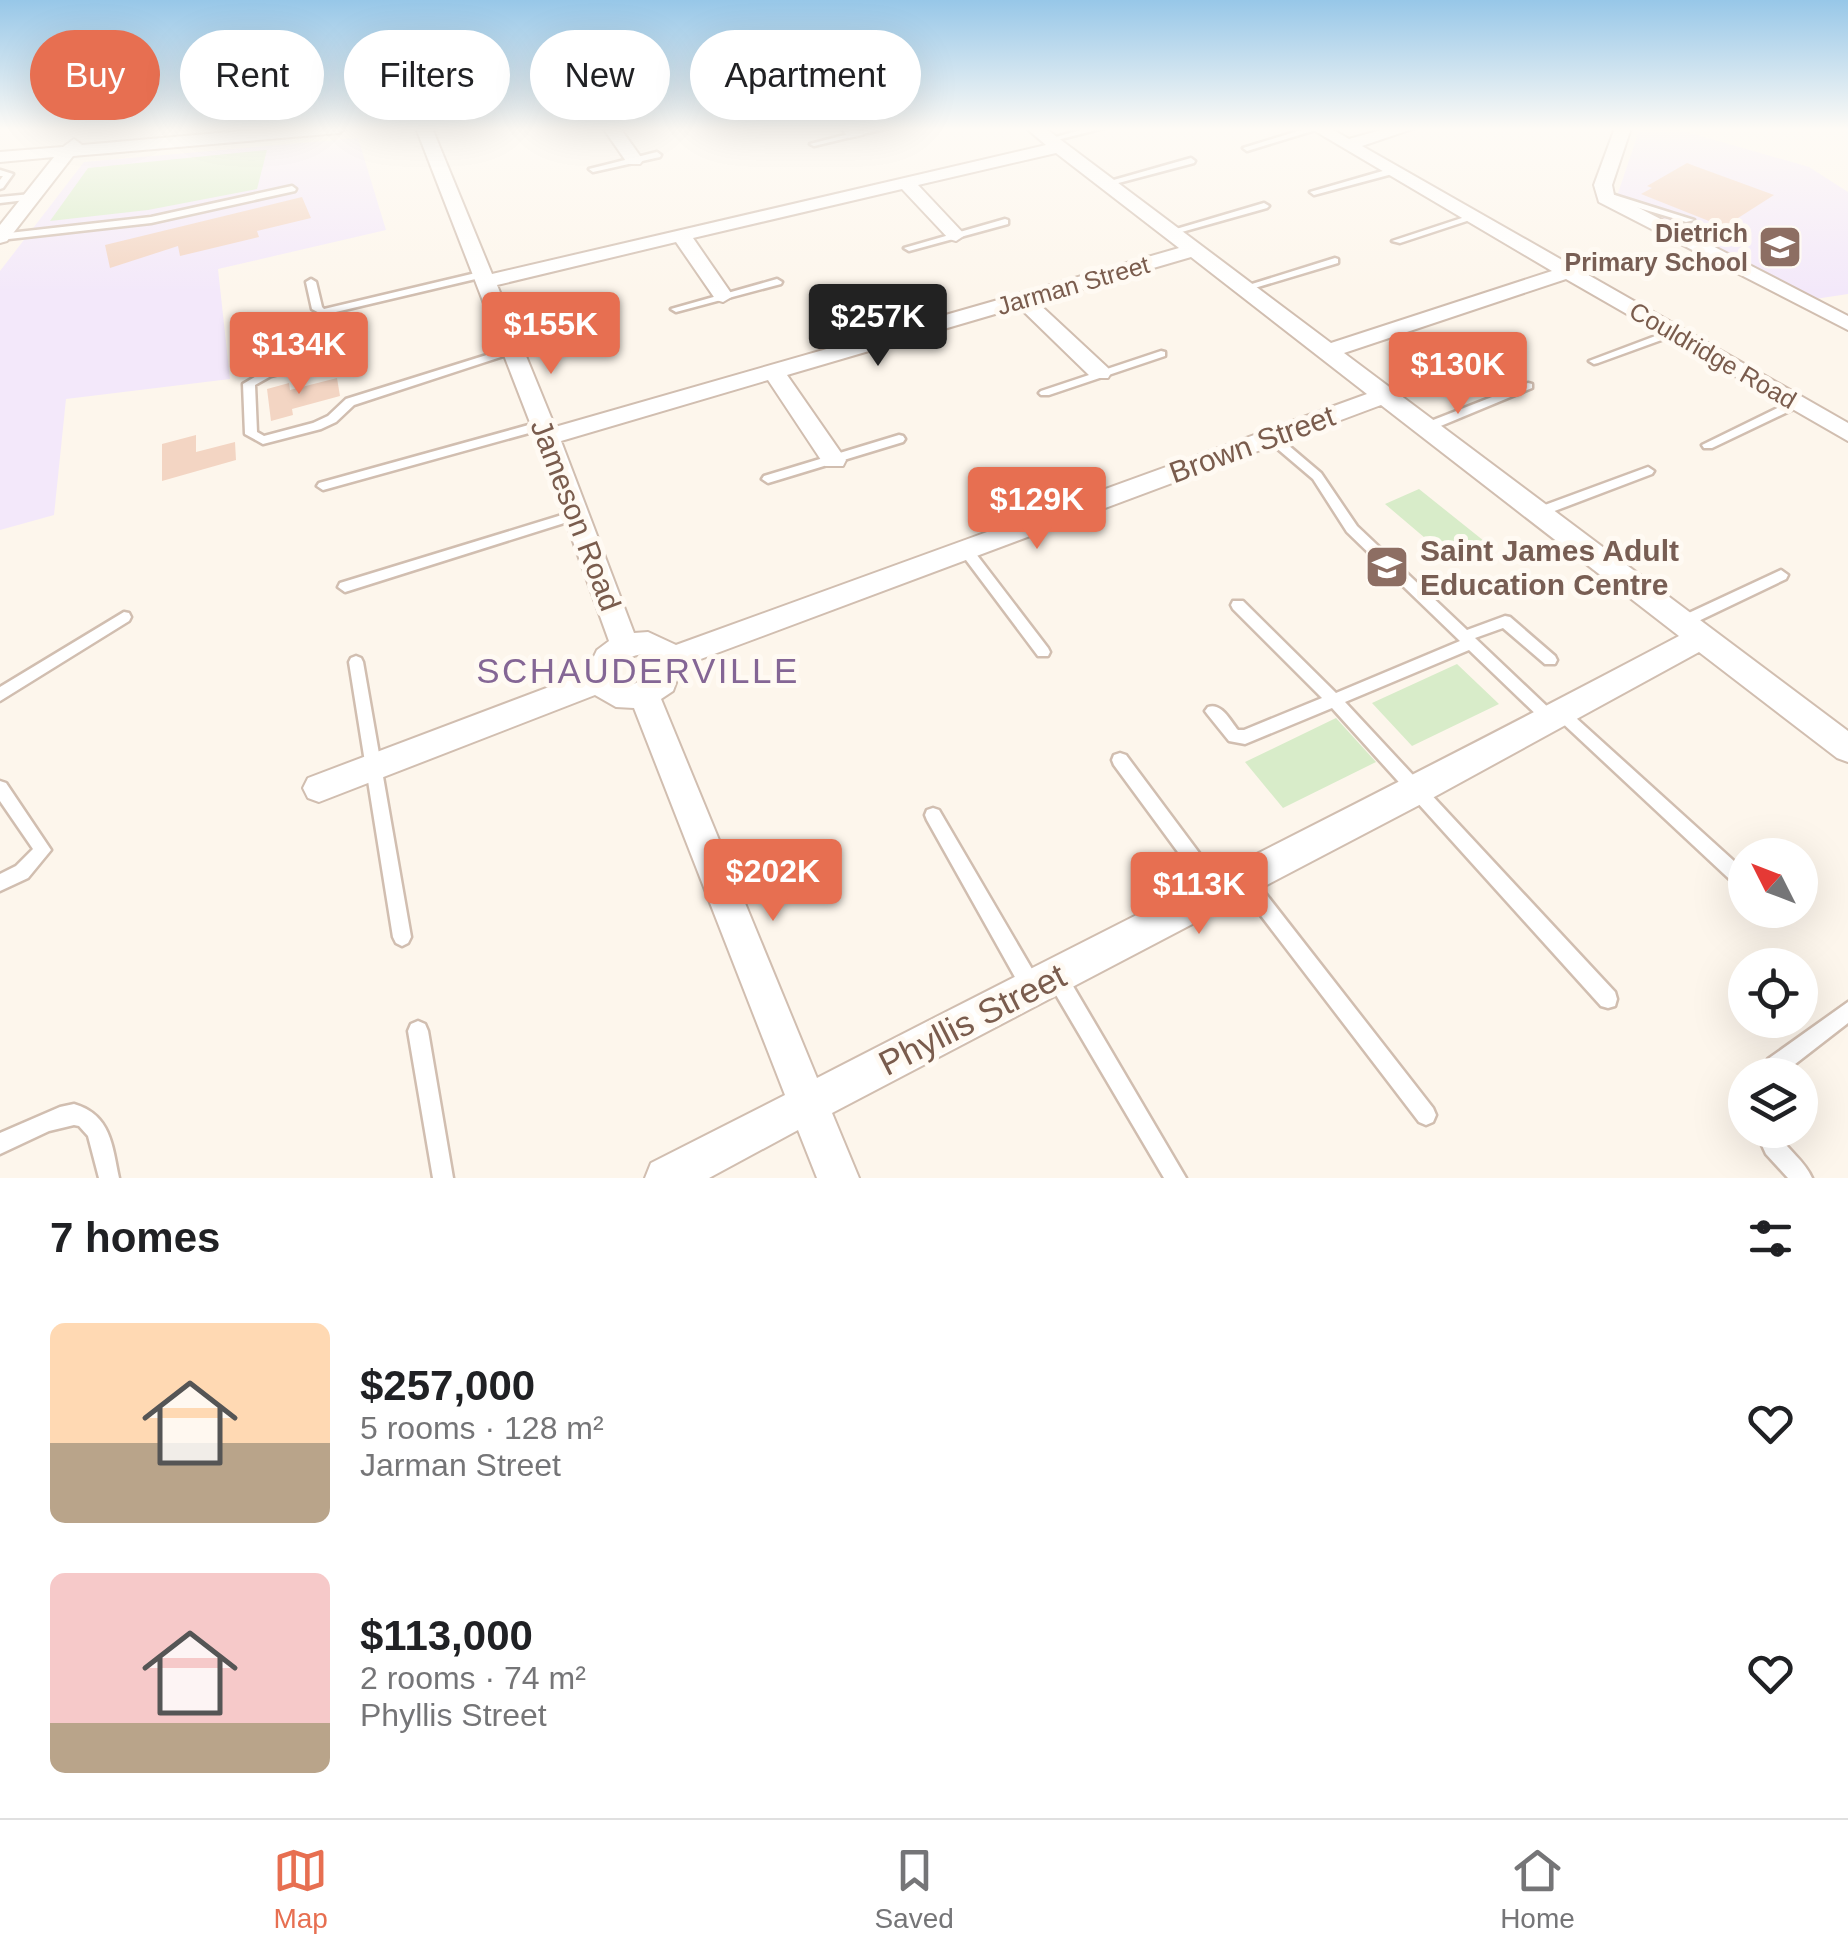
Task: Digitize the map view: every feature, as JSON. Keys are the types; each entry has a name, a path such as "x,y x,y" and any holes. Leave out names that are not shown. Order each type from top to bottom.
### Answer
{"street":[{"path":"0,237 42,183"},
{"name":"Jameson Road","path":"445,183 545,431 624,646"},
{"path":"482,278 900,183"},
{"path":"905,183 956,235"},
{"path":"1106,183 1848,749"},
{"name":"Couldridge Road","path":"1414,183 1848,433"},
{"path":"1606,183 1602,194 1618,206 1848,324"},
{"path":"681,235 723,296"},
{"name":"Jarman Street","path":"545,431 774,372 1195,250"},
{"path":"1328,351 1569,272"},
{"path":"1024,300 1100,373"},
{"path":"774,372 834,460"},
{"name":"Brown Street","path":"670,659 1385,395"},
{"name":"Phyllis Street","path":"666,1178 1229,884 1414,792 1554,715 1692,630"},
{"path":"648,642 666,651 670,659 662,683 644,695 611,693 600,680 603,664 624,646 648,642"},
{"path":"318,788 600,680"},
{"path":"644,695 838,1178"}],"lane":[{"path":"1314,192 1348,183"},
{"path":"0,237 150,220 292,189"},
{"path":"1602,194 1689,220"},
{"path":"0,200 31,197"},
{"path":"1171,232 1264,206"},
{"path":"1397,241 1474,217"},
{"path":"909,248 1005,222"},
{"path":"1244,288 1335,261"},
{"path":"311,282 317,309 323,312 482,278"},
{"path":"676,309 777,282"},
{"path":"1594,361 1674,332"},
{"path":"330,357 267,374 249,384 251,434 255,438 317,426 332,419 350,402 512,350"},
{"path":"1045,392 1161,354"},
{"path":"1426,427 1528,386"},
{"path":"1708,445 1796,403"},
{"path":"323,486 545,431"},
{"path":"1270,437 1317,476 1352,529 1468,640 1728,867"},
{"path":"768,479 900,438"},
{"path":"1538,512 1648,470"},
{"path":"345,588 575,515"},
{"path":"964,549 1043,652"},
{"path":"1692,630 1781,574"},
{"path":"1238,604 1334,700 1414,792 1608,999"},
{"path":"0,695 124,618"},
{"path":"1213,711 1240,738 1334,700 1504,622 1550,660"},
{"path":"356,662 402,937"},
{"path":"1120,760 1426,1115"},
{"path":"0,788 43,850 38,858 0,883"},
{"path":"933,815 1176,1178"},
{"path":"1786,1058 1848,1011"},
{"path":"418,1032 444,1178"},
{"path":"0,1144 58,1118 84,1116 94,1122 104,1143 109,1178"},
{"path":"1774,1148 1802,1178"}],"shaded area":[{"path":"68,183 372,183 386,230 218,269 230,379 66,399 54,515 0,530 0,271"},
{"name":"Dietrich Primary School","path":"1621,183 1834,183 1848,192 1848,294 1815,299 1616,199"}],"green space":[{"path":"77,183 259,183 257,189 148,210 50,221"},
{"path":"1419,489 1494,549 1458,566 1385,504"},
{"path":"1457,664 1499,704 1412,746 1372,703"},
{"path":"1336,718 1376,762 1283,808 1245,762"}],"building":[{"path":"1741,183 1774,195 1724,227 1641,194 1652,188 1647,186"},
{"path":"302,197 311,218 257,231 259,237 180,256 178,246 110,268 105,245"},
{"path":"337,378 340,396 292,409 293,415 271,421 267,389 289,383 290,390"},
{"path":"196,435 196,452 235,442 236,460 162,481 162,444"}],"place":[{"name":"Dietrich Primary School","path":"1780,247"},
{"name":"Saint James Adult Education Centre","path":"1387,567"}],"district":[{"name":"SCHAUDERVILLE","path":"638,670"}]}
